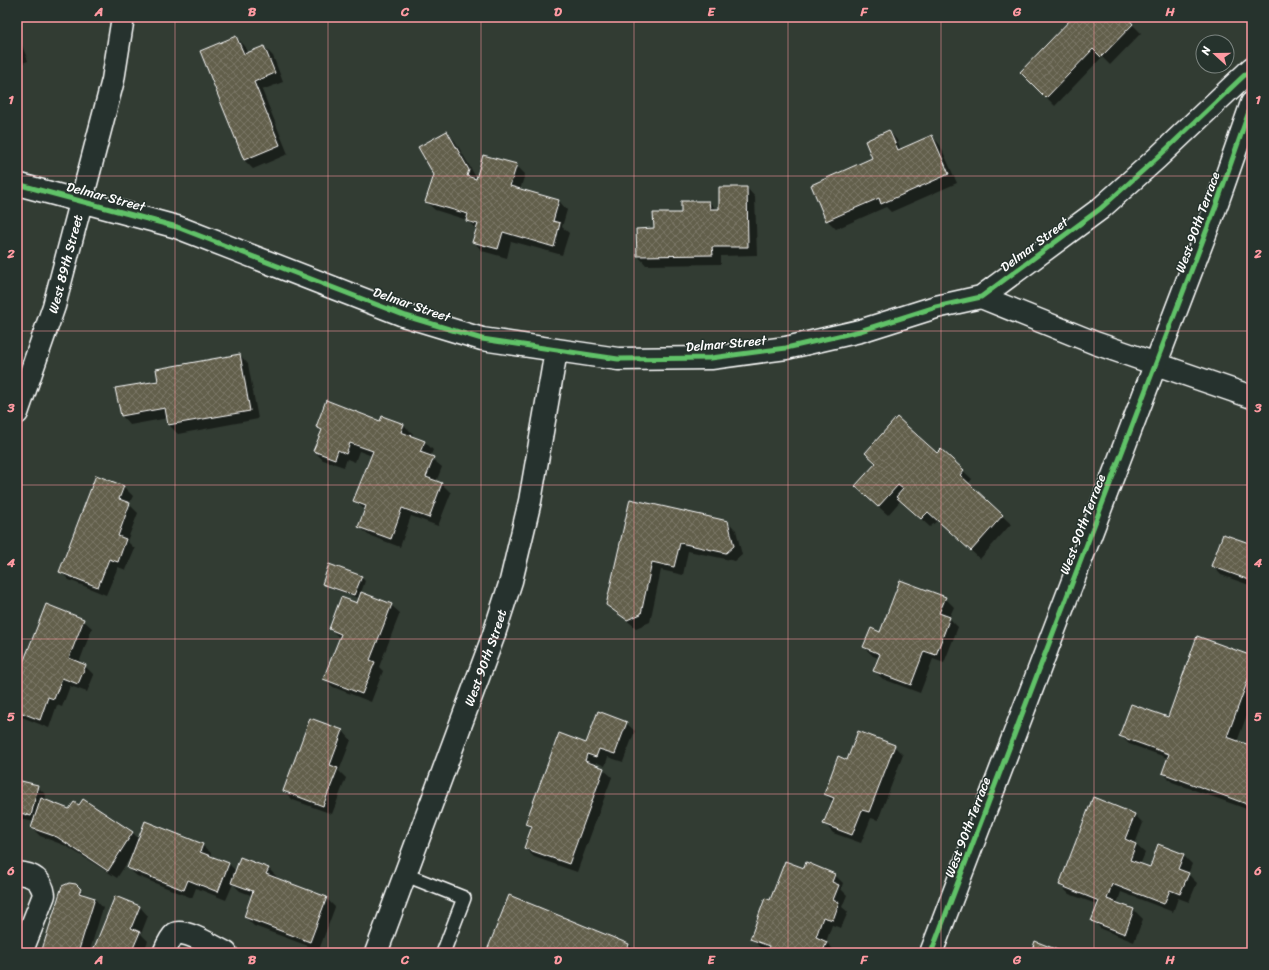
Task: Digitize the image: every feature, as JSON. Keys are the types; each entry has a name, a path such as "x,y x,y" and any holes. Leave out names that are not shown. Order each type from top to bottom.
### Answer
{"street":[{"name":"West 89th Street","path":"17,413 54,306 113,80 124,17"},
{"name":"Delmar Street","path":"17,184 177,227 406,316 482,339 618,359 647,360 711,358 779,349 860,331 936,307 980,297 1100,209 1158,158 1252,68"},
{"name":"West 90th Terrace","path":"931,953 1156,364 1252,103"},
{"path":"980,297 1095,343 1252,397"},
{"name":"West 90th Street","path":"376,953 493,637 511,581 530,501 556,351"},
{"path":"17,873 26,874 39,881 43,887 44,895 21,953"},
{"path":"164,953 173,935 179,932 188,934 226,953"}],"lane":[{"path":"406,875 464,898 443,953"}],"building":[{"path":"1073,17 1127,17 1133,24 1101,57 1093,49 1046,98 1020,72"},
{"path":"236,36 244,54 264,46 275,73 254,82 280,145 244,160 200,51"},
{"path":"889,130 898,150 932,135 949,174 881,204 879,198 826,221 811,185 872,158 865,141"},
{"path":"447,131 469,170 467,176 476,179 483,155 517,164 510,186 559,200 553,221 560,223 554,247 503,232 498,249 472,242 478,224 466,221 468,214 425,202 434,175 418,147"},
{"path":"719,187 747,187 748,247 712,247 713,255 637,256 636,229 654,228 653,213 681,213 681,201 709,201 710,209 719,209"},
{"path":"240,354 250,411 168,425 165,408 121,416 115,388 158,381 156,369"},
{"path":"326,400 380,421 382,416 404,424 401,432 425,441 420,452 434,457 426,477 442,483 429,518 402,508 391,539 358,527 366,506 353,501 373,451 350,443 346,454 338,450 335,459 313,451 322,430 316,427"},
{"path":"897,417 937,453 941,449 964,470 960,475 1003,515 971,551 928,512 921,519 896,497 903,489 898,485 878,507 855,486 876,463 865,453"},
{"path":"96,475 124,486 119,499 130,503 118,536 126,539 118,562 109,559 98,587 59,572"},
{"path":"630,499 728,521 734,546 726,553 680,543 674,567 652,562 641,614 627,620 606,605"},
{"path":"1223,534 1252,544 1252,581 1211,566"},
{"path":"329,564 362,576 354,595 322,584"},
{"path":"900,580 946,597 939,613 950,617 936,655 924,651 911,685 873,671 880,654 863,647 871,628 880,632"},
{"path":"361,592 392,604 370,660 375,662 362,694 323,679 341,634 329,629 341,597 357,603"},
{"path":"46,604 84,619 69,658 86,665 78,684 62,678 54,699 48,697 40,720 17,711 17,678"},
{"path":"1197,636 1252,656 1252,669 1227,737 1252,746 1252,806 1162,773 1169,754 1119,736 1131,704 1168,717"},
{"path":"598,711 627,722 615,754 599,749 596,757 587,754 585,761 604,768 569,864 524,848 532,826 525,824 559,733 586,743"},
{"path":"310,718 343,730 330,765 338,768 323,806 283,791"},
{"path":"858,731 895,745 869,812 862,810 852,835 823,824 834,798 824,794 838,756 847,760"},
{"path":"17,780 38,785 31,816 17,812"},
{"path":"1093,797 1135,814 1125,839 1136,844 1130,860 1150,867 1158,844 1184,854 1178,869 1189,873 1180,894 1170,890 1164,904 1112,884 1107,899 1134,909 1125,934 1091,921 1099,901 1059,885"},
{"path":"41,798 69,809 74,802 79,805 83,799 133,832 108,871 57,837 31,828"},
{"path":"145,821 203,844 200,852 229,863 218,892 188,880 184,890 127,868"},
{"path":"240,857 269,868 266,874 327,897 310,942 244,917 253,891 231,883"},
{"path":"785,861 804,868 806,862 835,874 832,882 839,885 833,900 839,903 833,920 823,917 816,937 827,942 822,953 767,953 769,946 750,939 765,898 770,900"},
{"path":"69,883 76,884 81,889 79,893 95,898 78,953 41,953 62,886"},
{"path":"509,895 629,944 626,953 486,953"},
{"path":"115,896 140,906 131,928 140,932 131,953 92,953"},
{"path":"1035,941 1065,953 1031,953"}],"cycle path":[{"path":"17,184 177,227 406,316 482,339 618,359 711,358 786,348 860,331 936,307 981,297 1100,209 1157,158 1252,68"},
{"path":"931,953 1217,203 1252,103"}]}
